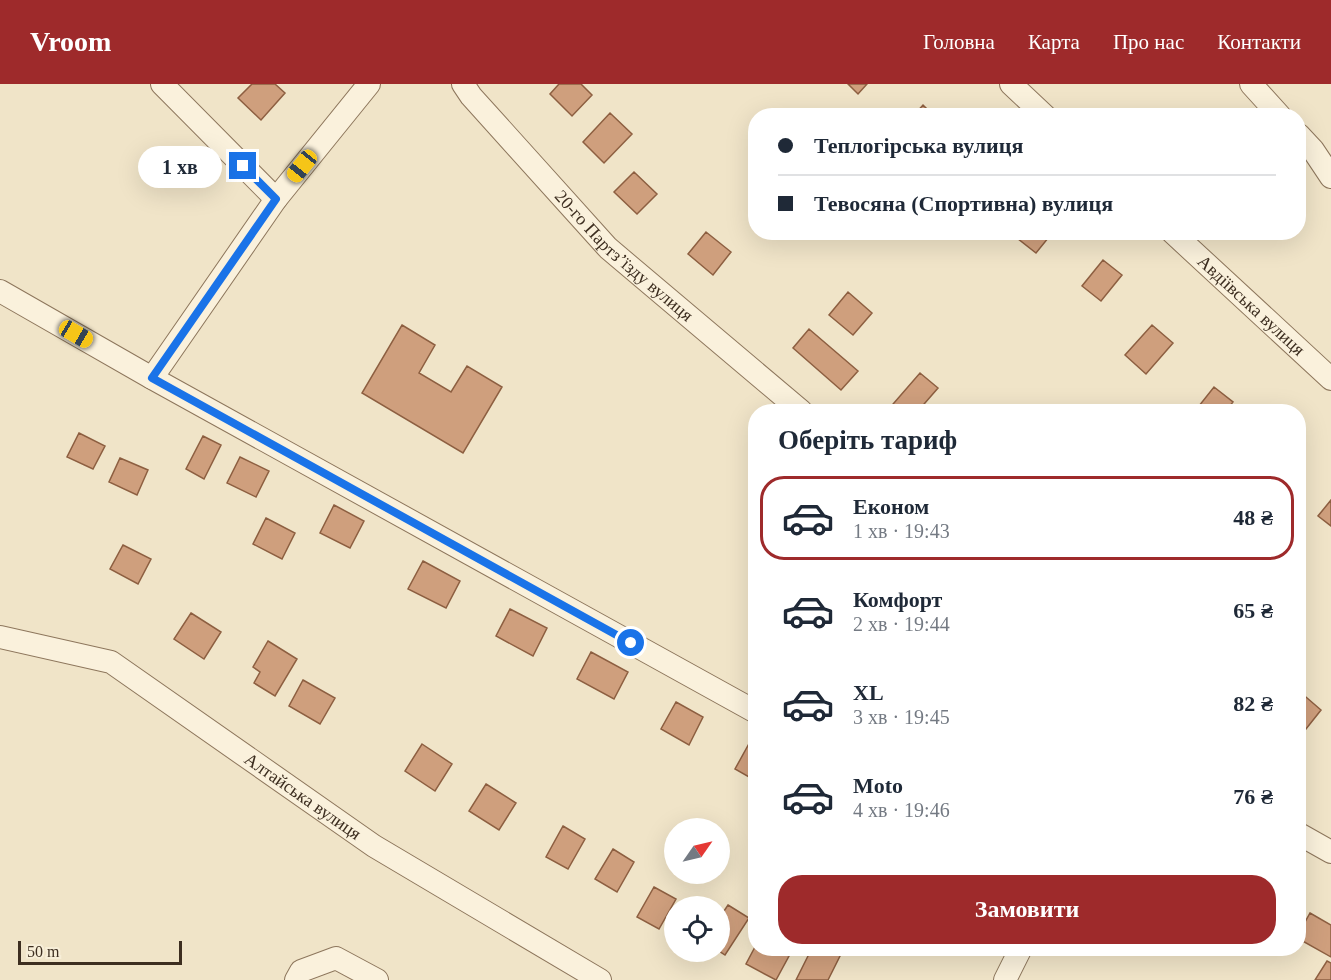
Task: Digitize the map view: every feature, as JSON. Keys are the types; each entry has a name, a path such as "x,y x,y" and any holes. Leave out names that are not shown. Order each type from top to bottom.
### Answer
{"street":[{"path":"162,84 276,199"},
{"path":"152,378 276,199 369,84"},
{"name":"20-го Партз’їзду вулиця","path":"463,84 471,96 608,248 793,404"},
{"path":"1011,84 1036,108"},
{"path":"1251,84 1273,108"},
{"path":"1306,142 1331,177"},
{"name":"Авдіївська вулиця","path":"1181,240 1331,380"},
{"path":"0,291 152,378 748,708"},
{"name":"Алтайська вулиця","path":"0,637 111,662 374,846 600,980"},
{"path":"1306,838 1331,852"},
{"path":"1005,980 1018,956"},
{"path":"299,976 336,958 377,980"}],"building":[{"path":"252,84 275,84 285,93 261,120 238,98"},
{"path":"559,84 581,84 592,95 572,116 550,94"},
{"path":"848,84 867,84 858,94"},
{"path":"610,113 632,134 604,163 583,142"},
{"path":"634,172 657,194 637,214 614,192"},
{"path":"706,232 731,252 713,275 688,254"},
{"path":"1020,240 1047,240 1036,253"},
{"path":"1103,260 1122,275 1101,301 1082,286"},
{"path":"848,292 872,313 853,335 829,315"},
{"path":"402,325 435,345 419,373 451,392 467,366 502,387 463,453 362,393"},
{"path":"1152,325 1173,343 1146,374 1125,355"},
{"path":"809,329 858,371 841,390 793,348"},
{"path":"920,373 938,388 924,404 893,404"},
{"path":"1214,387 1233,402 1231,404 1201,404"},
{"path":"79,433 105,446 93,469 67,457"},
{"path":"203,436 221,445 204,479 186,469"},
{"path":"240,457 269,471 256,497 227,483"},
{"path":"120,458 148,470 137,495 109,482"},
{"path":"1331,500 1331,526 1318,516"},
{"path":"334,505 364,521 350,548 320,533"},
{"path":"266,518 295,533 282,559 253,544"},
{"path":"123,545 151,559 138,584 110,569"},
{"path":"423,561 460,581 446,608 408,589"},
{"path":"510,609 547,628 533,656 496,636"},
{"path":"191,613 221,632 204,659 174,639"},
{"path":"268,641 297,659 275,696 254,683 260,672 253,667"},
{"path":"591,652 628,672 614,699 577,679"},
{"path":"303,680 335,698 320,724 289,706"},
{"path":"1306,697 1321,710 1306,729"},
{"path":"676,702 703,717 689,745 661,729"},
{"path":"422,744 452,764 435,791 405,771"},
{"path":"748,745 748,776 735,769"},
{"path":"486,784 516,803 499,830 469,811"},
{"path":"563,826 585,839 568,869 546,857"},
{"path":"613,849 634,862 617,892 595,879"},
{"path":"654,887 670,896 664,896 664,920 659,929 637,917"},
{"path":"730,906 748,920 730,947"},
{"path":"1310,913 1331,925 1331,957 1306,943 1306,920"},
{"path":"750,956 789,956 776,980 746,964"},
{"path":"808,956 840,956 828,980 796,980"},
{"path":"1327,961 1331,963 1331,980 1315,980"}],"route":[{"path":"243,166 276,199 152,378 631,643"}]}
